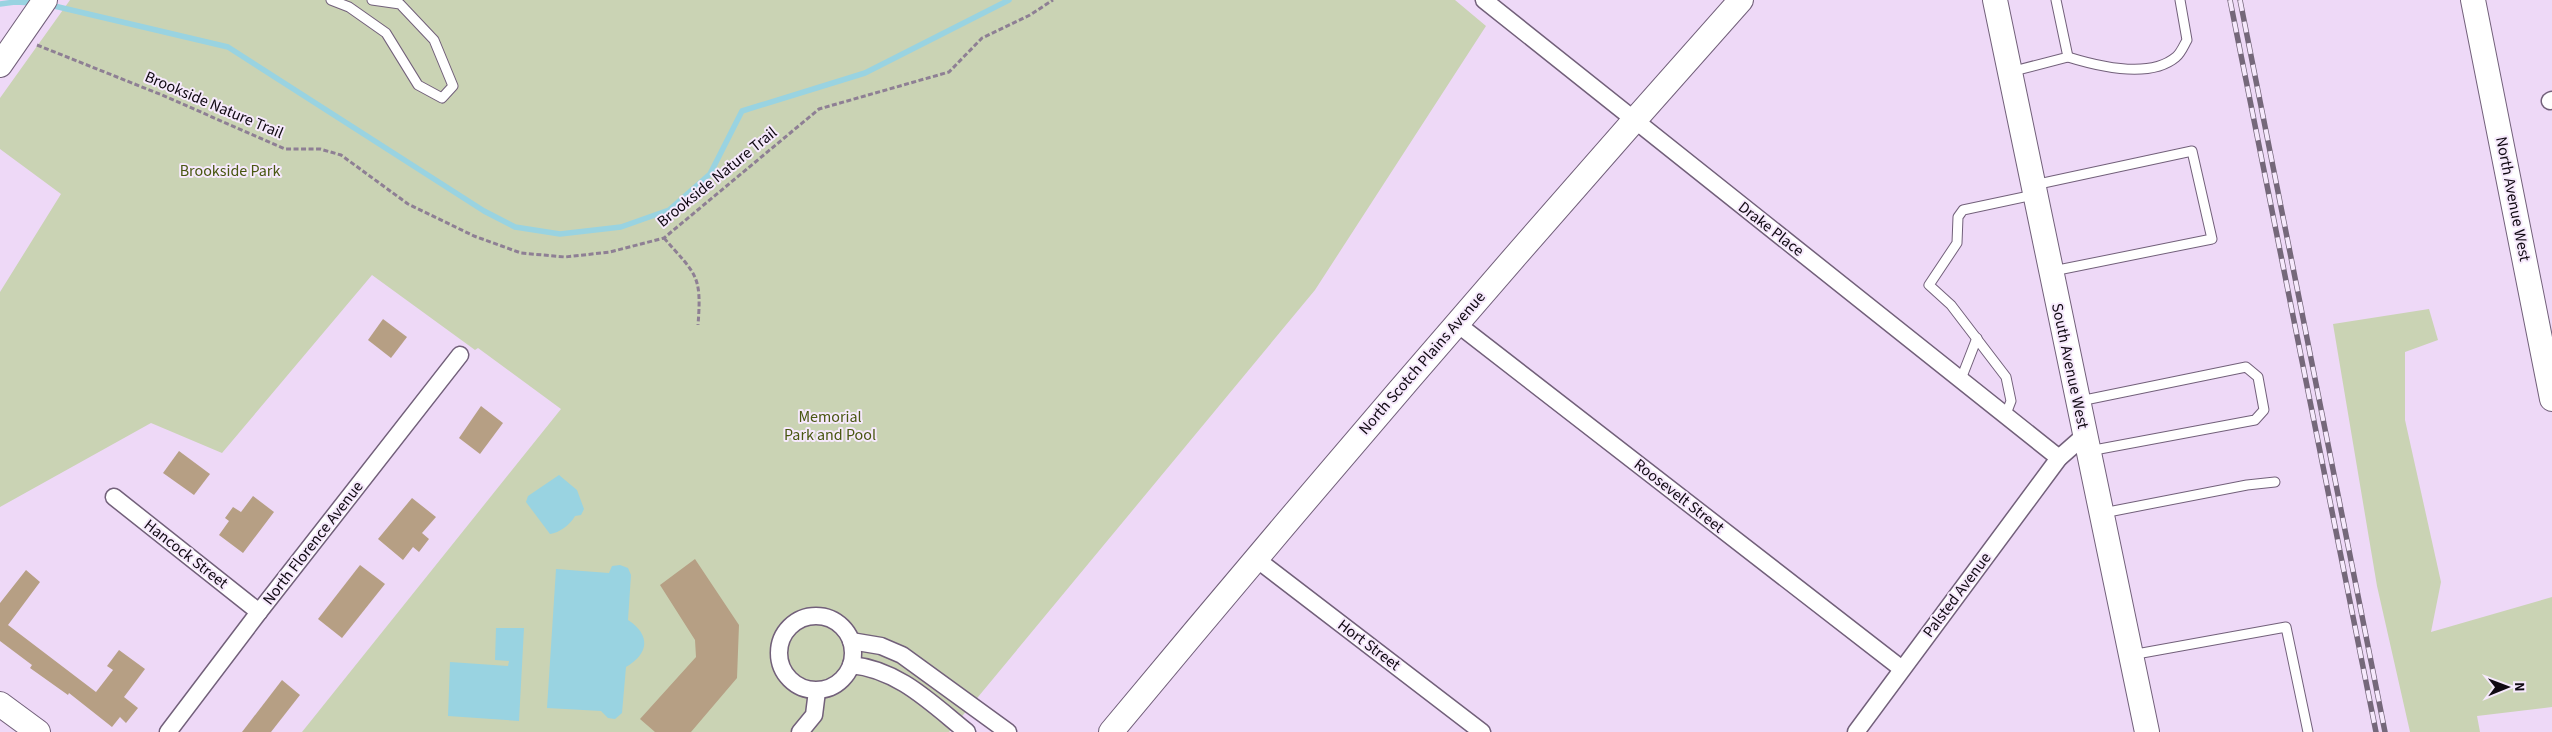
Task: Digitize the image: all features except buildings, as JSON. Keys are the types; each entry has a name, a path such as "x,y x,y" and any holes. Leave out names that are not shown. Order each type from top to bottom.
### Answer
{"main road":[{"path":"0,65 45,0"},
{"name":"North Scotch Plains Avenue","path":"1111,732 1255,558 1456,323 1741,0"},
{"name":"South Avenue West","path":"1995,0 2147,732"},
{"name":"North Avenue West","path":"2473,0 2551,391"},
{"path":"0,704 38,732"}],"street":[{"name":"Drake Place","path":"1484,0 1633,121 2006,414 2059,458"},
{"name":"Roosevelt Street","path":"1456,323 1902,669"},
{"name":"North Florence Avenue","path":"168,732 259,612 460,355"},
{"name":"Palsted Avenue","path":"1856,732 2059,458 2086,444"},
{"name":"Hancock Street","path":"114,497 259,612"},
{"name":"Hort Street","path":"1255,558 1482,732"},
{"path":"817,616 828,618 838,624 851,641 853,653 851,665 838,684 817,691 805,689 794,684 783,671 778,654 780,642 786,631 794,623 805,617 817,616"},
{"path":"851,641 881,646 902,655 1008,732"},
{"path":"851,665 878,669 895,678 967,732"},
{"path":"800,732 814,715 817,691"}],"lane":[{"path":"331,0 349,7 386,33 418,85 442,98 453,86 434,40 400,4 372,0"},
{"path":"2056,0 2068,57"},
{"path":"2010,72 2068,57 2099,66 2154,67 2176,56 2187,40 2180,0"},
{"path":"2006,414 2011,401 2006,377 1951,305 1929,285 1957,243 1958,217 1962,210 2192,151 2212,240 2050,272"},
{"path":"1961,379 1977,338"},
{"path":"2077,401 2246,367 2258,377 2264,410 2255,420 2086,444"},
{"path":"2100,513 2247,484 2275,482"},
{"path":"2131,655 2286,627 2308,732"}],"path":[{"name":"Brookside Nature Trail","path":"22,33 285,149 320,149 341,155 408,204 474,236 522,253 566,257 610,252 664,238 819,109 949,72 982,38 1030,15 1052,0"},
{"path":"664,238 697,275 701,296 698,324"}],"green space":[{"name":"Memorial Park and Pool","path":"70,0 1455,0 1486,26 1315,290 949,732 302,732 561,409 478,348 475,350 372,275 222,453 151,423 0,507 0,292 61,194 0,149 0,98"},
{"path":"2429,309 2438,340 2405,352 2405,420 2441,582 2431,632 2552,597 2552,707 2477,716 2480,732 2410,732 2377,586 2333,324"}],"shaded area":[{"path":"559,475 577,490 584,509 581,515 575,516 564,528 550,534 526,502 528,496"},
{"path":"620,565 628,568 631,575 628,620 641,632 644,638 643,650 634,662 626,667 622,713 615,719 608,718 601,711 547,708 556,569 609,573 612,566"},
{"path":"496,628 524,628 519,721 448,716 450,662 508,666 509,661 495,660"}],"waterway":[{"path":"50,5 228,47 484,211 515,227 560,234 621,227 669,210 710,174 742,111 865,73 1009,0"},
{"path":"0,4 15,2 36,3"}],"railway":[{"path":"2230,0 2376,732"},
{"path":"2240,0 2385,732"}],"park label":[{"name":"Brookside Park","path":"230,171"}]}
